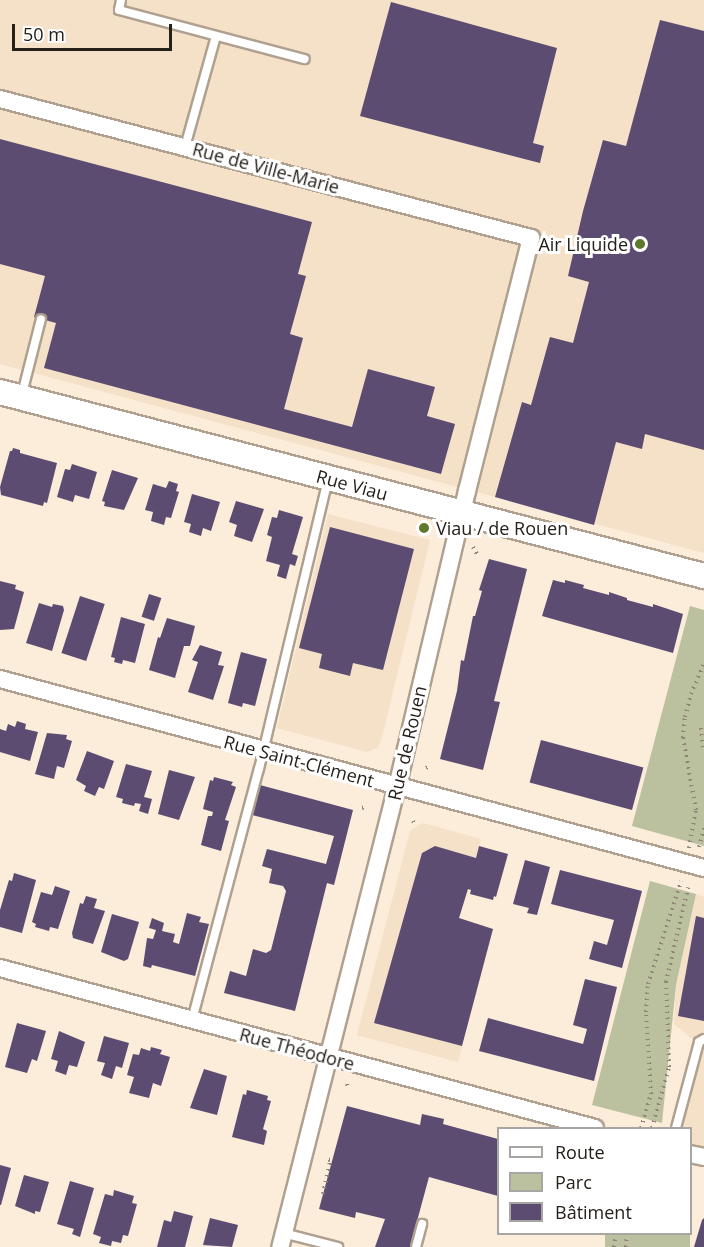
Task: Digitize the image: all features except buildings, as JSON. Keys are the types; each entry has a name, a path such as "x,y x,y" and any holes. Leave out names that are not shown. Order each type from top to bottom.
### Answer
{"main road":[{"name":"Rue Viau","path":"10,394 704,576"}],"street":[{"name":"Rue de Ville-Marie","path":"0,99 531,238"},
{"name":"Rue de Rouen","path":"281,1240 397,786 461,514 531,238"},
{"name":"Rue Saint-Clément","path":"0,679 704,868"},
{"name":"Rue Théodore","path":"0,968 591,1127"}],"lane":[{"path":"121,0 118,10 305,59"},
{"path":"185,147 216,36"},
{"path":"10,394 41,319"},
{"path":"192,1020 263,751 328,478"},
{"path":"676,1127 699,1042 704,1040"},
{"path":"416,1247 422,1224"},
{"path":"281,1240 338,1247"}],"path":[{"path":"473,547 478,556"},
{"path":"690,845 696,810 683,738 690,694 704,664"},
{"path":"701,728 704,752"},
{"path":"699,847 704,828"},
{"path":"641,1127 651,1094 646,1012 648,984 680,885"},
{"path":"652,1127 669,1067 670,1049 665,1010 667,976 688,888"},
{"path":"321,1194 330,1160 326,1159"}],"shaded area":[{"path":"0,0 704,0 704,553 0,364"},
{"path":"328,514 430,540 381,741 377,748 367,752 277,728"},
{"path":"423,823 481,839 459,918 493,929 458,1062 357,1035 410,831"},
{"path":"696,894 704,897 704,1154 692,1150 692,1127 682,1127 702,1047 674,1024 676,985"}],"green space":[{"path":"690,606 704,610 704,846 632,826"},
{"path":"650,881 696,894 676,985 662,1123 592,1105"},
{"path":"605,1235 690,1235 690,1247 605,1247"}],"place":[{"name":"Air Liquide","path":"640,244"},
{"name":"Viau / de Rouen","path":"424,528"}]}
